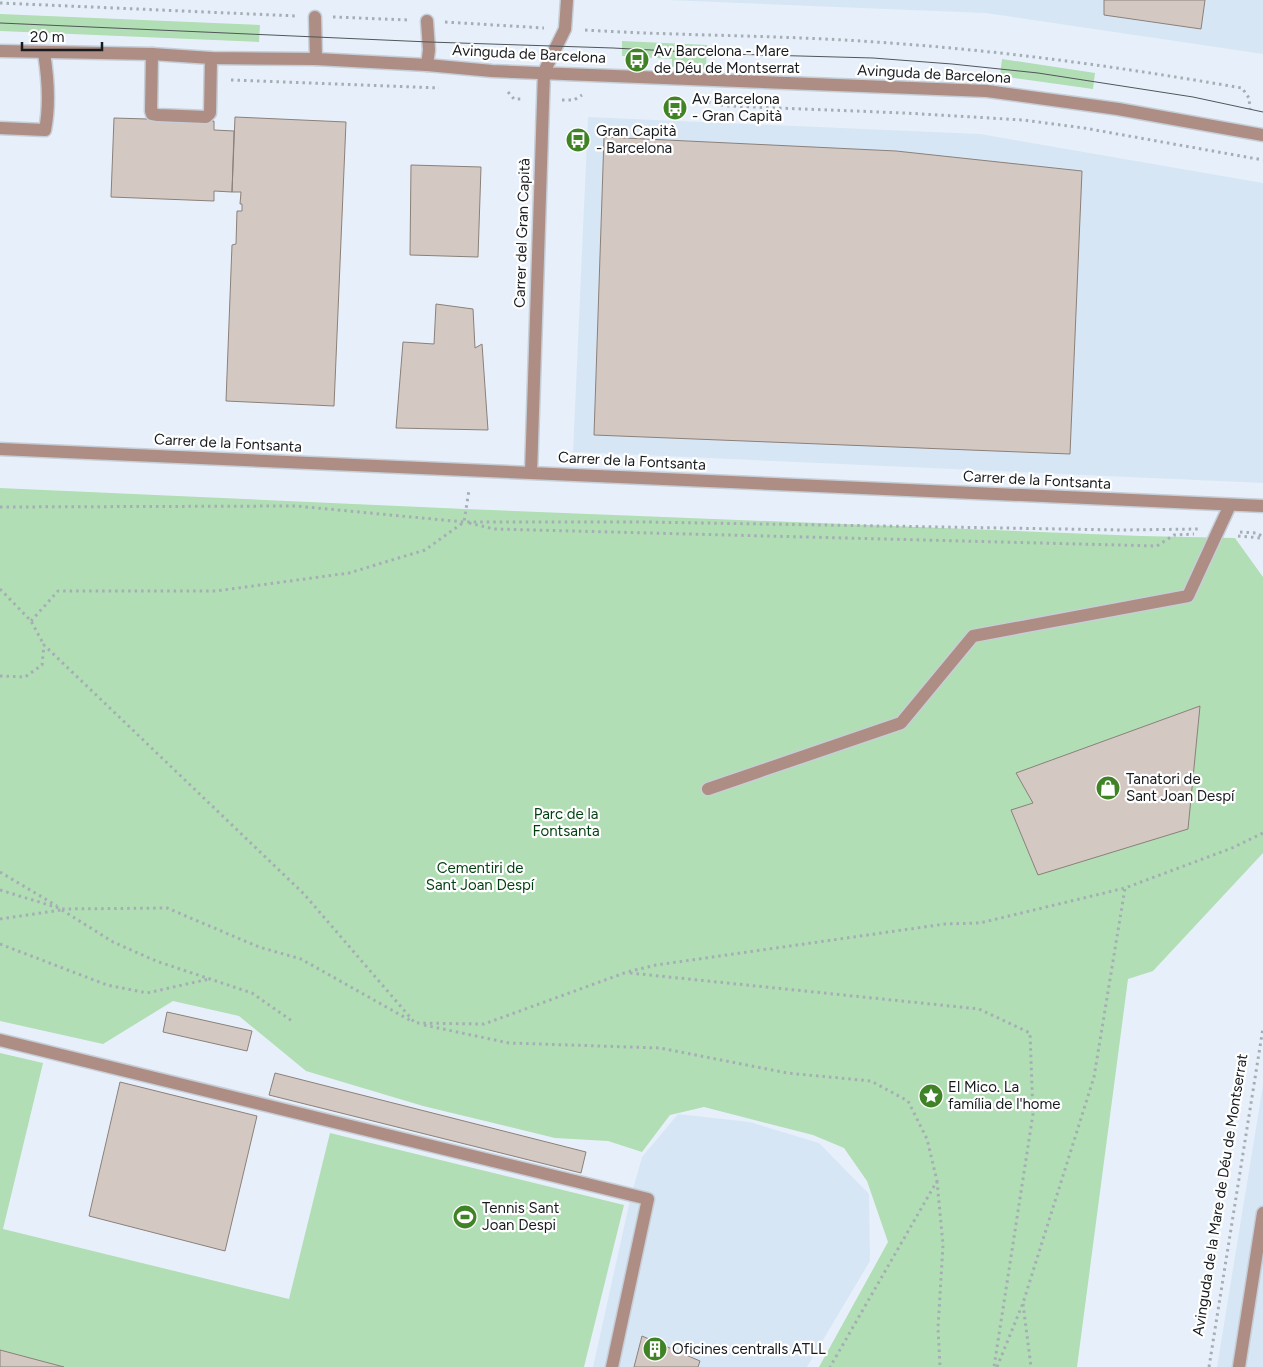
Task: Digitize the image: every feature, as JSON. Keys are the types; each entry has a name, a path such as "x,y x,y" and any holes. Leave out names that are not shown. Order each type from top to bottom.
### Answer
{"street":[{"name":"Carrer del Gran Capità","path":"531,473 544,72 565,29 567,0"},
{"path":"315,17 316,59"},
{"path":"427,21 429,50 427,65"},
{"name":"Avinguda de Barcelona","path":"0,51 152,54 211,58 316,59 427,65 492,71 987,91 1118,109 1263,136"},
{"path":"0,128 45,130 49,112 44,53"},
{"path":"152,54 152,114 206,117 210,113 211,58"},
{"name":"Carrer de la Fontsanta","path":"0,449 1263,506"},
{"path":"708,789 901,723 973,636 1188,596 1230,505"},
{"path":"0,1040 648,1199 612,1367"},
{"path":"1239,1367 1263,1213"}],"path":[{"path":"0,3 875,42 1019,54 1162,74 1242,88 1250,98 1250,110"},
{"path":"211,80 444,88"},
{"path":"502,91 508,92 514,99 574,100 583,95"},
{"path":"701,100 727,106 896,112 1023,120 1084,128 1263,160"},
{"path":"31,621 58,590 216,591 349,573 425,550 464,522 472,470"},
{"path":"0,507 296,506 464,522 645,522 1121,530 1206,529"},
{"path":"464,522 494,529 1157,546 1174,535 1200,534"},
{"path":"1231,531 1257,533 1263,538"},
{"path":"1236,536 1263,538"},
{"path":"0,589 31,621 44,645 304,894 415,1023 484,1024 627,972 666,963 845,937 871,936 946,924 980,922 1125,888 1232,848 1263,834"},
{"path":"0,676 25,678 42,665 44,645"},
{"path":"0,872 113,942 156,961 252,993 292,1021"},
{"path":"995,1367 1023,1304 1094,1078 1125,888"},
{"path":"0,890 62,910"},
{"path":"0,919 62,910 166,908 259,947 301,959 415,1023 509,1043 660,1048 787,1073 871,1081 908,1101 927,1139 937,1181 943,1245 938,1328 940,1367"},
{"path":"0,944 107,985 147,993 209,979"},
{"path":"627,972 979,1009 1030,1033 1033,1114 995,1367"},
{"name":"Avinguda de la Mare de Déu de Montserrat","path":"1209,1367 1263,1028"},
{"path":"830,1367 937,1181"},
{"path":"1023,1304 1031,1367"}],"shaded area":[{"path":"667,0 1263,0 1263,54 985,13"},
{"path":"588,117 980,134 1263,183 1263,483 573,452"},
{"path":"1263,1085 1263,1367 1217,1367"},
{"path":"678,1114 750,1122 819,1143 869,1194 870,1261 807,1367 593,1367 630,1200 642,1157"}],"green space":[{"path":"0,14 260,25 259,42 0,31"},
{"path":"622,41 707,45 706,69 672,67 672,59 622,56"},
{"path":"1002,59 1095,73 1093,89 1000,76"},
{"name":"Parc de la Fontsanta","path":"0,488 465,509 1141,536 1235,538 1263,577 1263,853 1153,971 1128,979 1077,1367 819,1367 888,1242 867,1181 844,1148 813,1135 704,1107 670,1115 642,1152 608,1141 555,1138 423,1106 306,1071 239,1016 173,1001 103,1044 0,1021"},
{"name":"Tennis Sant Joan Despi","path":"0,1053 43,1063 3,1229 289,1299 330,1133 624,1205 584,1367 0,1367"}],"building":[{"path":"1104,0 1205,0 1201,29 1104,15"},
{"path":"235,117 346,122 334,406 226,401 232,245 236,244 237,211 242,211 242,204 240,204 241,192 232,192"},
{"path":"114,118 214,121 214,130 234,131 232,192 214,191 214,201 111,197"},
{"path":"604,137 896,151 1082,171 1070,454 594,435"},
{"path":"411,165 481,167 478,257 410,255"},
{"path":"436,304 473,309 475,348 482,344 488,430 396,428 403,342 434,344"},
{"name":"Tanatori de Sant Joan Despí","path":"1200,706 1188,829 1038,875 1011,810 1033,803 1016,773"},
{"path":"167,1012 252,1031 247,1051 163,1032"},
{"path":"275,1073 586,1152 581,1173 269,1095"},
{"path":"120,1082 257,1116 225,1251 89,1216"},
{"name":"Oficines centralls ATLL","path":"642,1336 700,1361 698,1367 634,1367"},
{"path":"0,1350 64,1367 0,1367"}],"tram line":[{"path":"0,23 727,54 873,58 1038,73 1193,97 1263,112"}],"place":[{"name":"Av Barcelona - Mare de Déu de Montserrat","path":"637,60"},
{"name":"Av Barcelona - Gran Capità","path":"675,108"},
{"name":"Gran Capità - Barcelona","path":"578,140"},
{"name":"Tanatori de Sant Joan Despí","path":"1108,788"},
{"name":"El Mico. La família de l'home","path":"931,1096"},
{"name":"Tennis Sant Joan Despi","path":"465,1217"},
{"name":"Oficines centralls ATLL","path":"655,1349"}],"park label":[{"name":"Cementiri de Sant Joan Despí","path":"480,876"}]}
